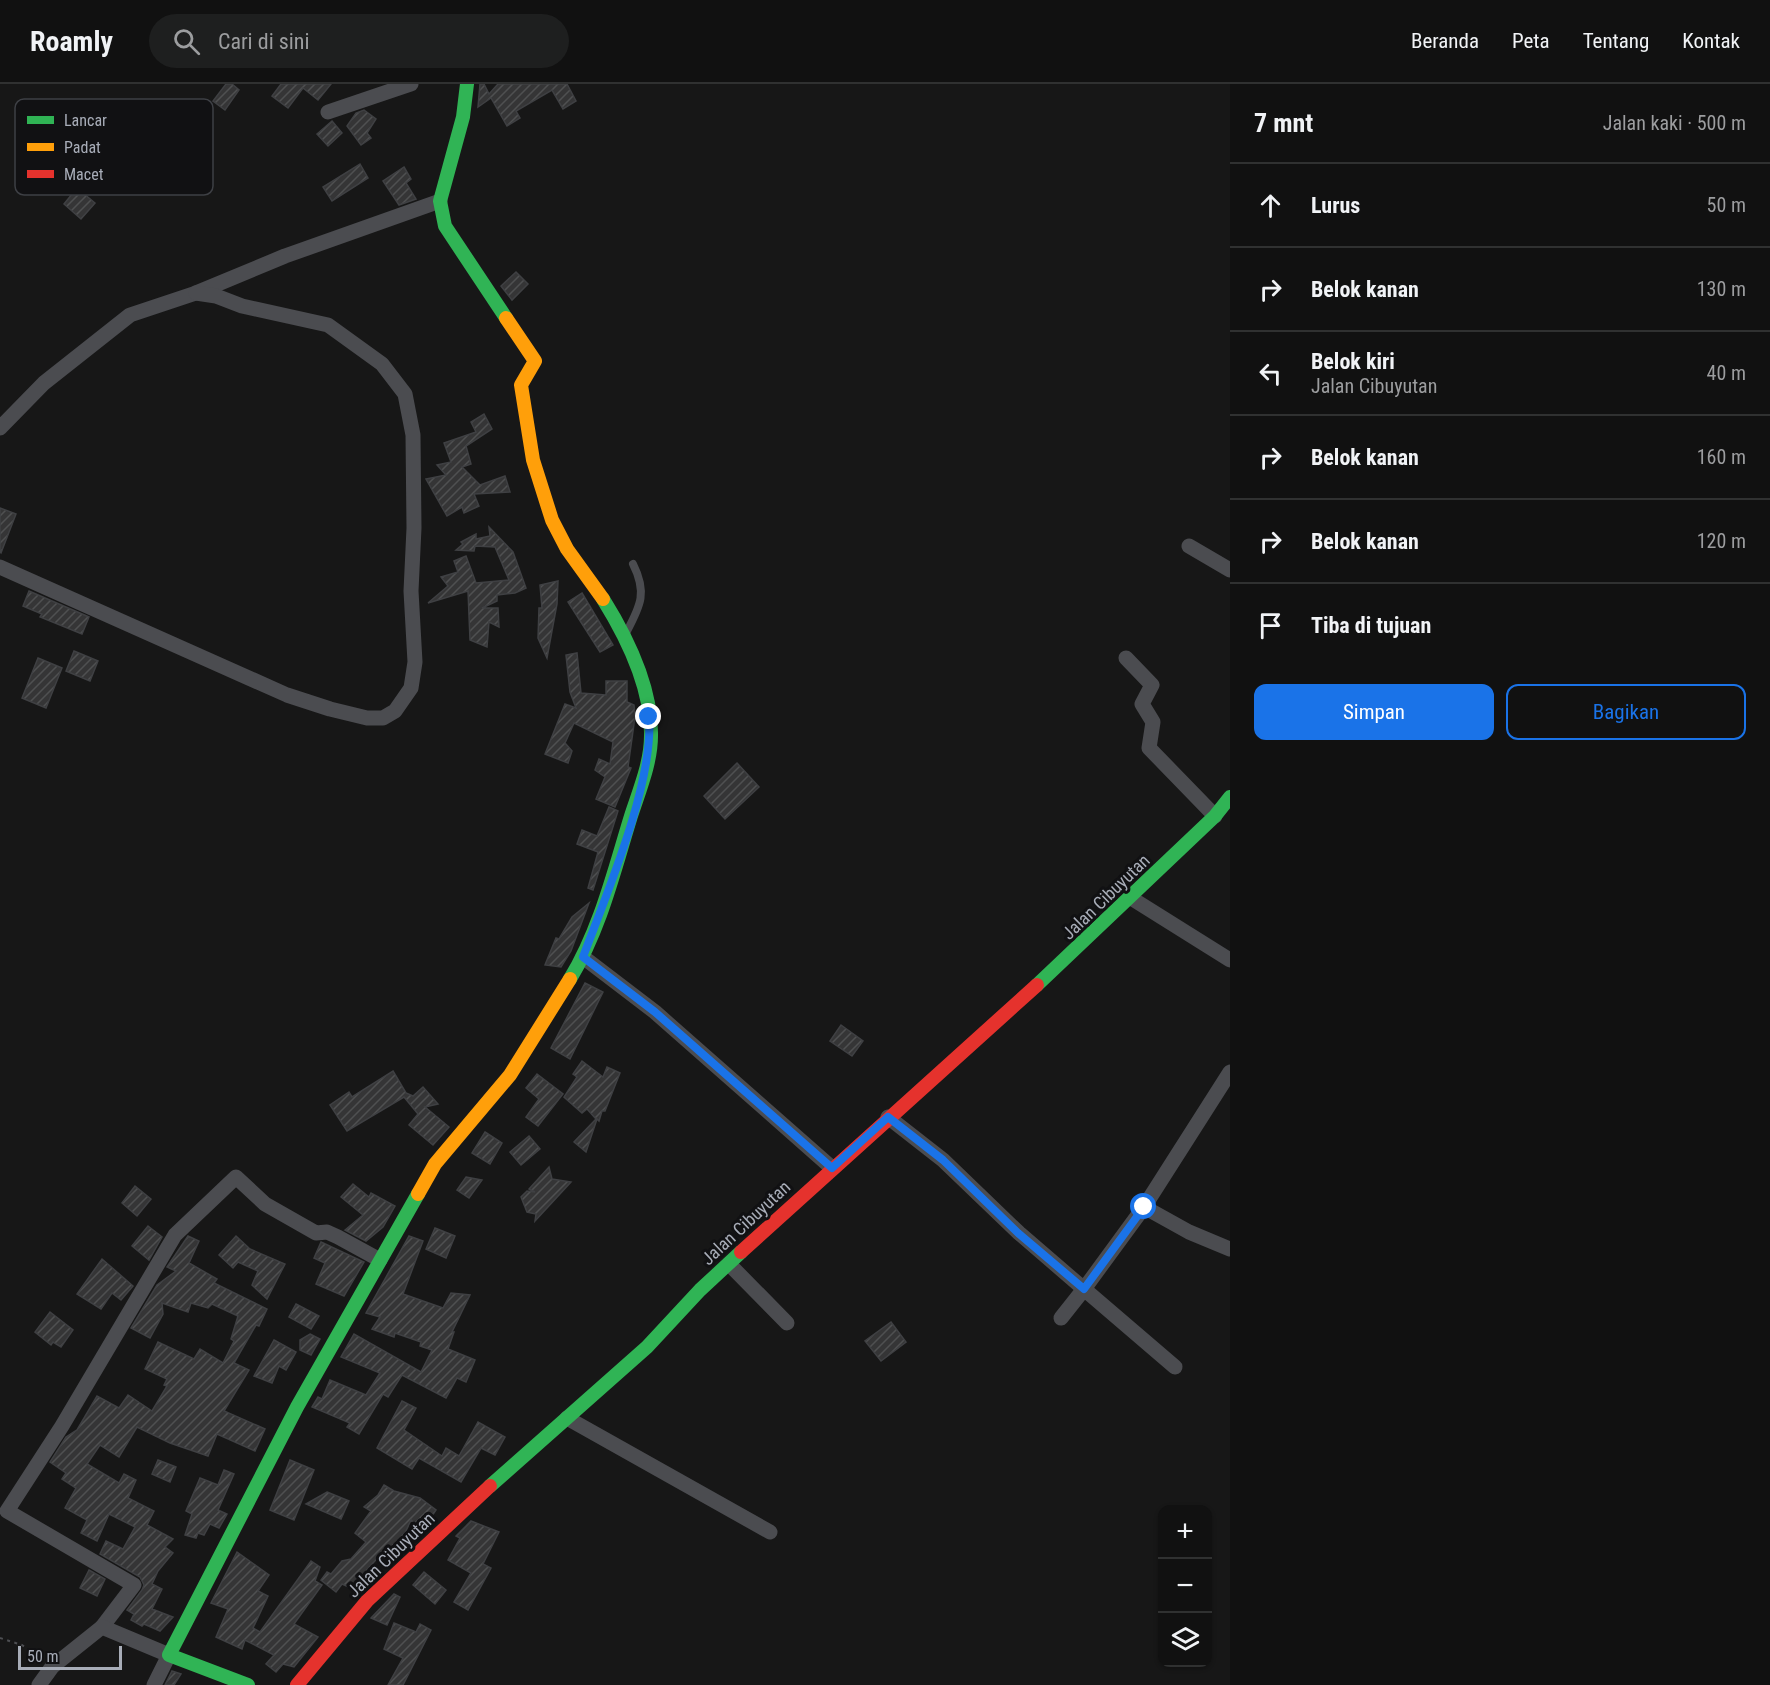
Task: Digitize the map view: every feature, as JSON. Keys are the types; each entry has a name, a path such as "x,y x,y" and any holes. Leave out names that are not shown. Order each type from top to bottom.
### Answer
{"street":[{"path":"328,112 411,84"},
{"path":"154,1685 297,1407 435,1164 510,1075 583,957 630,822 645,771 651,737 647,700 624,635 604,600 567,549 552,520 541,487 520,385 535,361 446,226 440,201 463,117 467,89 452,84"},
{"path":"0,428 44,383 130,315 196,293 285,256 440,201"},
{"path":"0,567 158,636 204,660 308,702 367,718 384,718 402,702 411,688 416,662 411,591 414,528 413,435 405,394 382,364 328,325 196,293"},
{"path":"1190,546 1230,570"},
{"path":"1126,658 1152,685 1142,704 1153,722 1149,748 1215,816"},
{"name":"Jalan Cibuyutan","path":"297,1685 367,1600 647,1347 700,1290 832,1168 989,1029 1131,898 1215,816 1230,797"},
{"path":"1131,898 1230,960"},
{"path":"583,957 655,1012 832,1168"},
{"path":"1061,1318 1144,1207 1230,1072"},
{"path":"888,1117 943,1160 1018,1233 1176,1367"},
{"path":"39,1685 52,1667 102,1627 134,1585 8,1511 62,1426 176,1235 236,1177 265,1204 316,1233 327,1232 380,1260"},
{"path":"1144,1207 1189,1232 1230,1249"},
{"path":"729,1264 787,1323"},
{"path":"567,1418 770,1532"},
{"path":"102,1627 248,1685"}],"lane":[{"path":"624,635 642,595 641,580 633,564"}],"path":[{"path":"0,1638 22,1645 52,1667"}],"building":[{"path":"226,84 232,84 239,90 225,110 213,101"},
{"path":"281,84 331,84 318,100 303,88 288,108 272,96"},
{"path":"480,84 484,84 489,94 498,84 567,84 576,101 563,109 552,90 516,111 520,118 507,126 491,98 478,107"},
{"path":"364,110 376,119 367,133 371,138 361,145 347,126 356,113"},
{"path":"332,121 342,133 328,146 317,134"},
{"path":"360,164 368,178 332,201 323,187"},
{"path":"404,167 411,179 406,183 416,199 399,205 383,181"},
{"path":"71,195 85,195 95,203 81,219 64,204"},
{"path":"516,272 528,284 512,300 501,286"},
{"path":"484,414 492,429 466,446 471,464 462,467 480,485 505,476 510,492 474,494 479,506 464,513 462,507 447,516 426,479 446,475 437,465 451,462 444,443 476,432 471,422"},
{"path":"0,508 16,514 1,553 0,552"},
{"path":"489,527 513,552 526,588 515,593 497,595 497,601 482,608 498,608 499,627 489,622 487,647 470,640 468,591 428,603 448,586 441,577 458,572 454,561 466,556 476,583 509,580 495,547 475,546 474,551 456,550 463,544 461,542 476,534 476,539 490,536"},
{"path":"558,581 557,604 547,658 538,638 539,608 542,608 540,585"},
{"path":"29,591 89,617 82,634 40,617 42,614 23,606"},
{"path":"582,593 613,645 600,652 568,602"},
{"path":"74,651 98,661 90,681 66,671"},
{"path":"577,653 581,693 606,695 606,681 627,681 627,702 634,705 635,717 628,767 631,768 615,807 596,799 605,777 595,770 599,759 610,764 613,742 574,723 565,743 572,751 568,763 545,754 565,704 576,708 570,692 566,655"},
{"path":"38,658 62,668 46,708 22,698"},
{"path":"737,763 759,787 725,819 704,796"},
{"path":"609,807 618,811 593,890 588,888 598,852 577,844 582,830 597,836"},
{"path":"589,903 571,951 561,967 545,965 556,938 559,939 572,917"},
{"path":"585,983 603,992 570,1059 551,1048"},
{"path":"841,1025 863,1041 852,1056 830,1041"},
{"path":"582,1061 603,1077 607,1067 620,1073 605,1111 602,1111 599,1121 597,1119 586,1152 574,1142 596,1119 587,1109 582,1113 564,1097 577,1077 573,1074"},
{"path":"393,1071 406,1093 413,1096 423,1087 438,1104 425,1107 449,1127 433,1145 409,1125 418,1114 404,1097 347,1131 330,1105 349,1092 352,1097"},
{"path":"537,1074 563,1094 538,1126 526,1117 539,1099 526,1088"},
{"path":"485,1132 502,1143 490,1164 472,1153"},
{"path":"529,1136 540,1149 521,1165 510,1152"},
{"path":"549,1167 552,1179 571,1182 535,1221 536,1214 527,1212 521,1197 527,1191 535,1192 529,1189"},
{"path":"466,1177 482,1180 469,1198 457,1190"},
{"path":"353,1184 369,1197 371,1193 395,1206 383,1227 366,1241 345,1230 363,1215 341,1197"},
{"path":"135,1186 151,1199 137,1216 122,1203"},
{"path":"148,1226 162,1237 149,1260 132,1246"},
{"path":"435,1228 455,1236 446,1258 426,1249"},
{"path":"188,1236 199,1241 189,1263 217,1279 214,1283 267,1309 259,1326 256,1325 234,1363 249,1370 224,1411 265,1429 255,1451 217,1434 208,1456 170,1443 137,1427 119,1457 100,1445 87,1464 119,1483 124,1474 136,1480 128,1498 154,1511 147,1525 173,1539 165,1547 173,1553 158,1571 152,1584 162,1589 152,1609 173,1617 160,1631 131,1620 134,1614 127,1610 144,1585 140,1577 100,1554 106,1541 123,1549 135,1527 109,1514 97,1541 81,1533 87,1520 65,1508 76,1488 62,1479 66,1473 50,1462 66,1437 77,1430 97,1396 119,1408 128,1395 152,1411 167,1386 164,1385 167,1379 145,1369 158,1342 194,1359 200,1349 223,1363 234,1341 231,1339 238,1316 212,1304 208,1308 191,1303 188,1312 162,1303 163,1314 150,1338 131,1328 157,1285 176,1271 167,1267"},
{"path":"236,1236 250,1249 285,1264 267,1299 252,1285 258,1271 238,1262 233,1268 219,1255"},
{"path":"409,1236 423,1241 403,1294 443,1308 451,1293 470,1295 452,1332 454,1332 448,1349 475,1360 466,1382 457,1378 446,1398 402,1375 388,1397 383,1394 359,1434 347,1427 350,1423 312,1407 318,1397 322,1399 330,1380 366,1395 380,1373 341,1357 354,1334 421,1372 432,1350 420,1346 421,1342 395,1333 394,1337 372,1329 380,1317 366,1313"},
{"path":"321,1242 364,1262 344,1296 316,1284 325,1263 314,1258"},
{"path":"102,1259 133,1286 121,1300 112,1293 101,1309 77,1294"},
{"path":"296,1304 319,1316 311,1329 289,1317"},
{"path":"50,1312 73,1330 61,1347 53,1342 51,1345 35,1332"},
{"path":"891,1322 906,1342 881,1361 865,1341"},
{"path":"310,1334 320,1339 311,1355 300,1350 300,1340"},
{"path":"274,1340 296,1352 286,1370 279,1366 272,1383 254,1376"},
{"path":"402,1401 416,1408 404,1430 442,1456 446,1448 459,1456 478,1422 505,1437 495,1455 481,1448 461,1482 419,1458 412,1469 377,1448"},
{"path":"158,1460 176,1467 170,1482 152,1474"},
{"path":"290,1460 314,1470 294,1520 270,1510"},
{"path":"224,1470 234,1474 218,1510 227,1514 219,1528 210,1524 204,1535 198,1533 196,1538 185,1535 192,1514 186,1511 200,1478 218,1485"},
{"path":"384,1485 394,1491 420,1498 436,1510 423,1529 411,1520 394,1557 383,1552 363,1574 365,1576 351,1588 342,1584 336,1592 321,1580 327,1572 331,1574 342,1561 351,1559 366,1542 355,1533 371,1511 364,1507 378,1495"},
{"path":"327,1492 349,1501 341,1519 306,1504"},
{"path":"471,1521 499,1532 483,1564 491,1568 468,1610 454,1602 471,1573 448,1560 460,1538 456,1536"},
{"path":"237,1552 269,1575 258,1591 268,1596 253,1628 260,1632 311,1561 320,1567 315,1581 322,1585 294,1624 318,1637 294,1667 283,1664 276,1672 266,1664 274,1655 245,1640 242,1649 216,1637 228,1609 211,1603"},
{"path":"89,1570 105,1579 97,1596 80,1588"},
{"path":"424,1572 446,1590 435,1604 413,1585"},
{"path":"394,1594 400,1597 387,1625 371,1618"},
{"path":"394,1623 416,1632 420,1624 431,1630 403,1685 388,1685 403,1658 384,1649"},
{"path":"172,1671 181,1674 174,1685 165,1685"}],"traffic: fast":[{"path":"467,84 463,117 440,201 445,226 506,318"},
{"path":"570,979 590,941 605,900 644,777 651,736 643,682 629,647 603,599"},
{"path":"1037,985 1215,816 1230,797"},
{"path":"248,1685 169,1655 297,1407 418,1194"},
{"path":"490,1486 647,1347 700,1290 741,1252"}],"traffic: slow":[{"path":"506,318 535,361 521,385 533,460 552,520 567,549 603,599"},
{"path":"418,1194 435,1164 510,1075 570,979"}],"traffic: jam":[{"path":"741,1252 1037,985"},
{"path":"297,1685 367,1601 490,1486"}],"route":[{"path":"649,717 651,737 645,771 612,878 583,957 655,1012 832,1168 888,1117 943,1160 1018,1233 1084,1289 1144,1207"}]}
